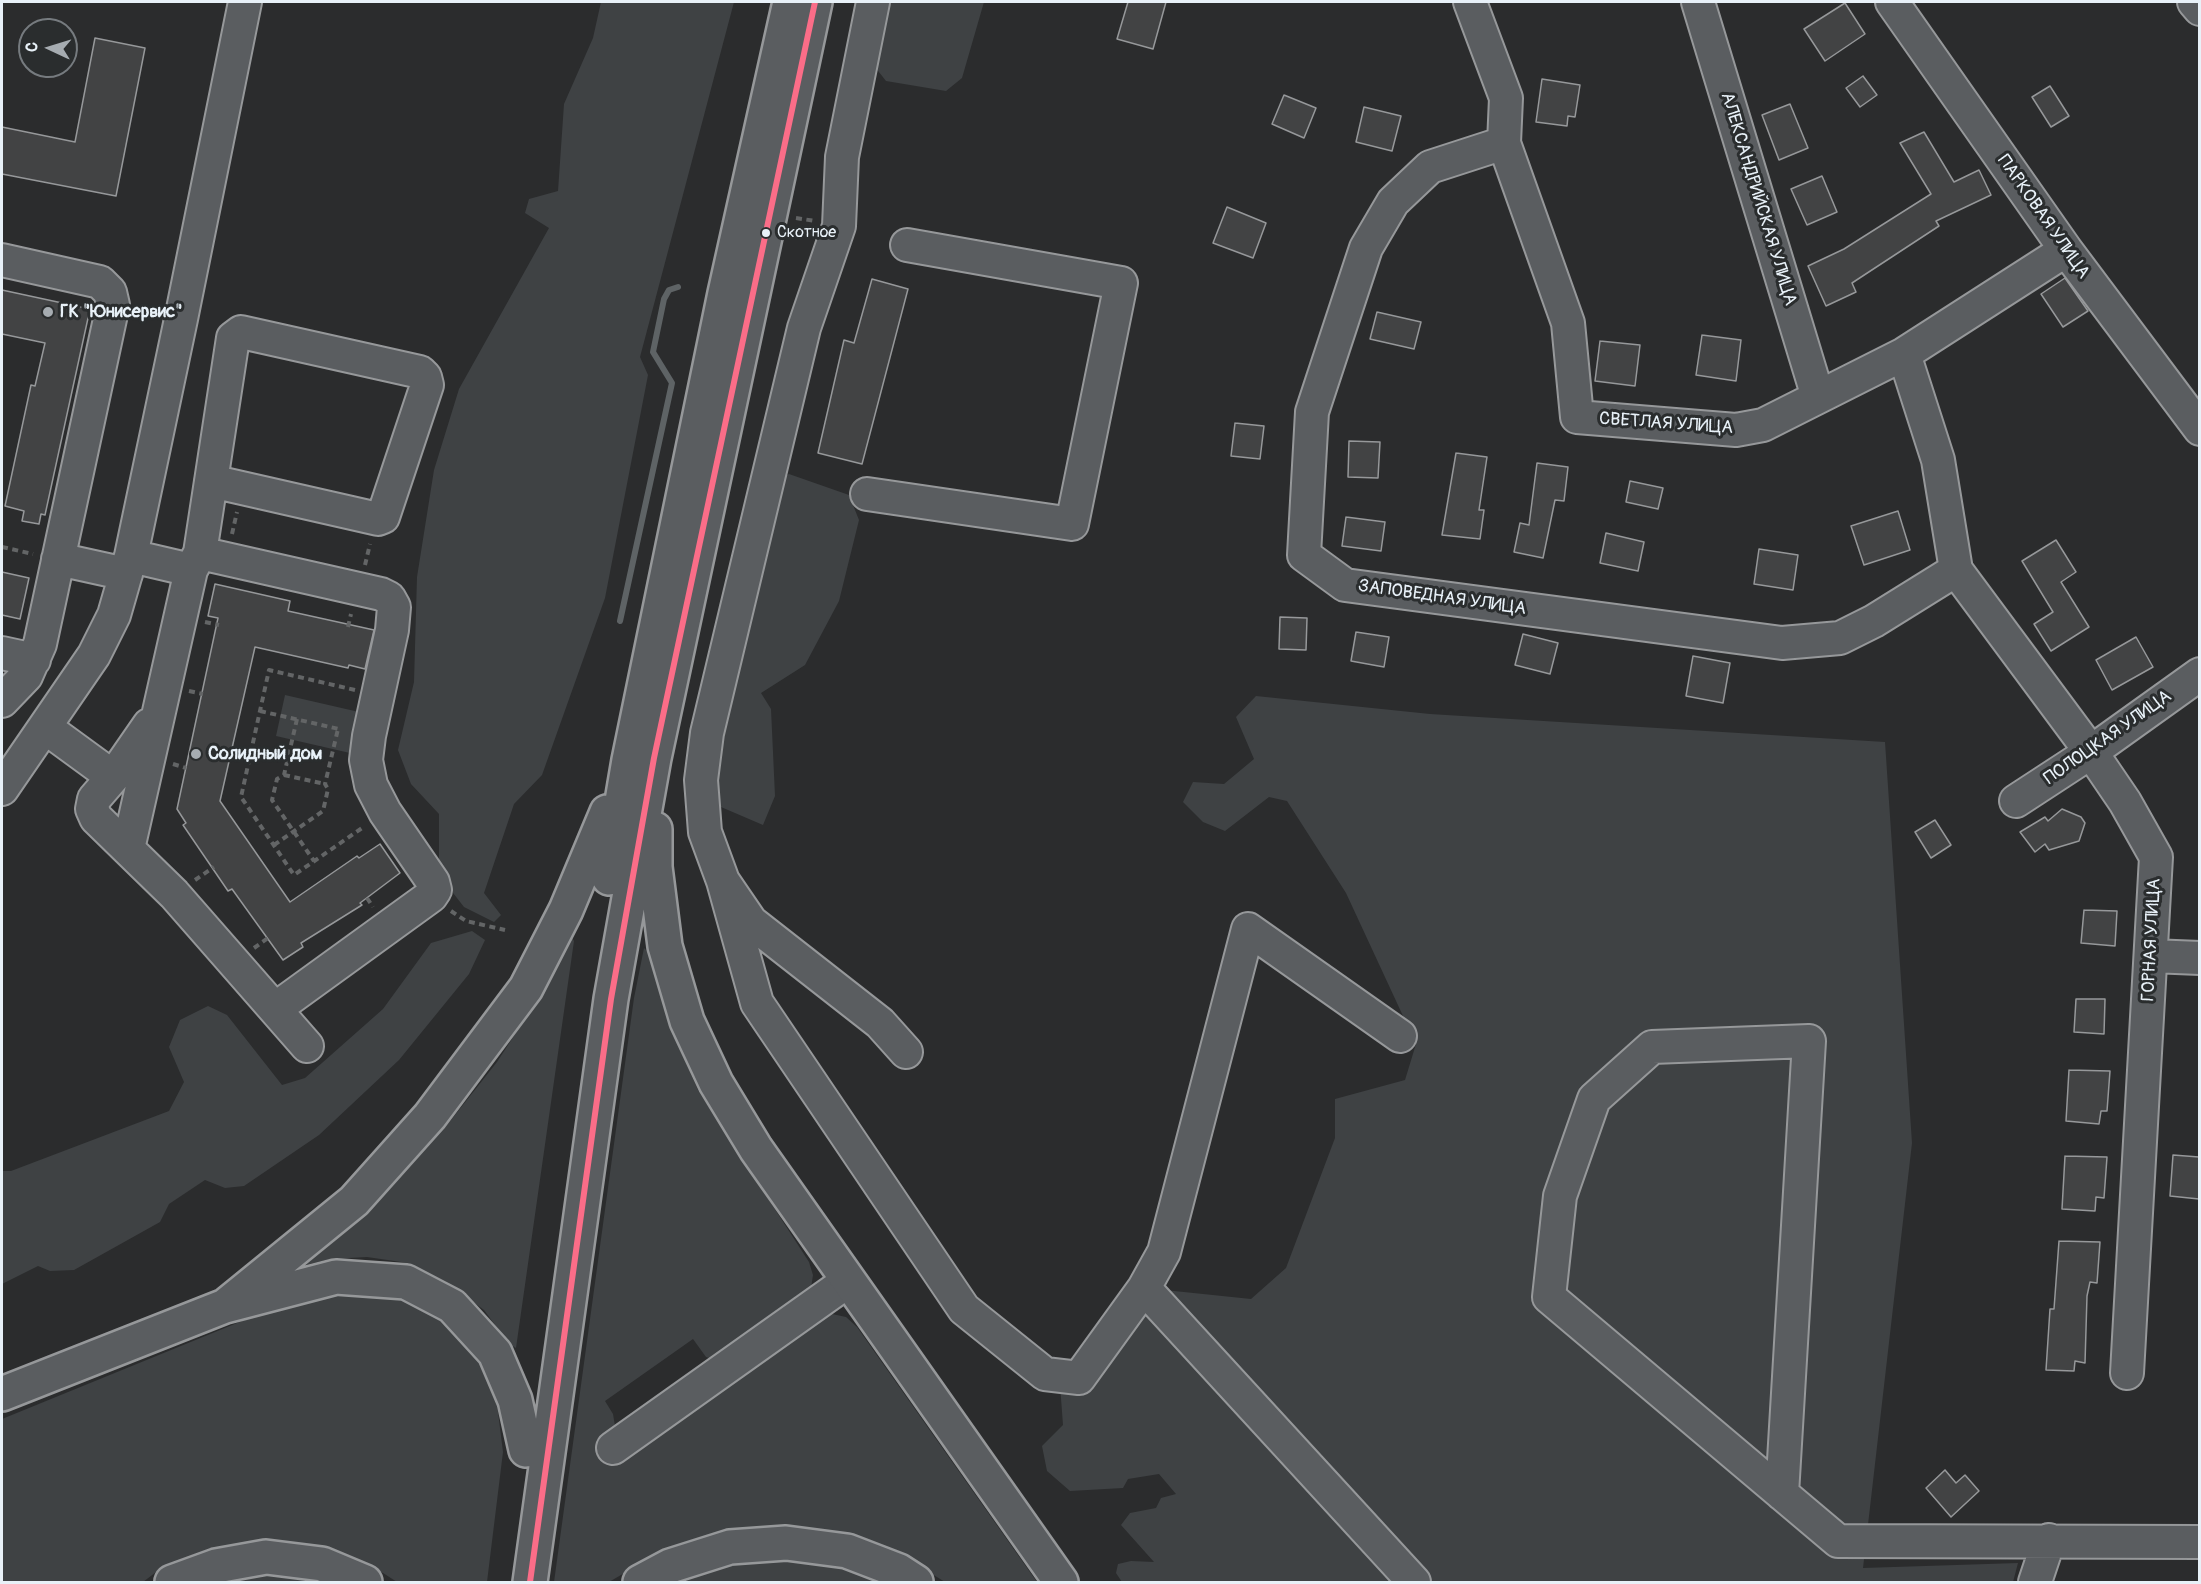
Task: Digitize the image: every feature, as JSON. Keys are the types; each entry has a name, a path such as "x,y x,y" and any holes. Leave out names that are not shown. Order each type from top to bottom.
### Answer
{"main road":[{"path":"530,1582 611,999 641,759 723,304 790,2"},
{"path":"507,1582 589,995 815,2"},
{"path":"641,759 664,935 687,1021 716,1083 756,1149 1061,1582"},
{"path":"225,1306 354,1201 430,1116 526,987 641,759"},
{"path":"2,1394 225,1306 336,1277 406,1282 452,1306 495,1353 515,1400 525,1450"},
{"path":"640,1582 670,1566 730,1547 786,1543 847,1551 898,1571 916,1582"},
{"path":"172,1582 216,1566 266,1557 322,1564 365,1582"}],"street":[{"path":"2,789 94,655 114,615 128,565 245,2"},
{"path":"873,2 842,157 839,226 804,328 707,734 701,780 705,832 723,881 757,1003 964,1309 1046,1374 1079,1378 1144,1288 1164,1252 1248,929 1400,1036"},
{"path":"1470,2 1506,98 1504,142"},
{"name":"АЛЕКСАНДРИЙСКАЯ УЛИЦА","path":"1698,2 1818,397"},
{"name":"ПАРКОВАЯ УЛИЦА","path":"1892,2 2066,250 2199,429"},
{"path":"2194,2 2199,9"},
{"name":"СВЕТЛАЯ УЛИЦА","path":"1504,142 1568,323 1577,417 1736,430 1763,425 1904,354 2066,250"},
{"name":"ЗАПОВЕДНАЯ УЛИЦА","path":"1504,142 1430,167 1393,202 1366,248 1312,412 1304,555 1345,585 1782,643 1840,638 1874,621 1956,570"},
{"path":"867,494 1072,524 1121,283 907,245"},
{"path":"2,260 99,282 110,292 113,306 40,645 26,676 2,701"},
{"path":"128,849 160,710 206,561 211,481 232,338 241,332 420,372 425,378 427,385 383,518 211,481"},
{"path":"1904,354 1938,460 1956,570"},
{"path":"58,559 128,565 206,561 360,590 389,598 394,607 392,630 366,760 371,785 385,812 434,882 435,890 431,896 275,1009"},
{"name":"ГОРНАЯ УЛИЦА","path":"1956,570 2091,752 2156,857 2127,1373"},
{"path":"2,653 34,660"},
{"name":"ПОЛОЦКАЯ УЛИЦА","path":"2016,801 2091,752 2199,674"},
{"path":"160,710 113,777 94,799 92,809 96,818 174,894 307,1046"},
{"path":"46,728 113,777"},
{"path":"723,881 751,922 880,1023 906,1052"},
{"path":"2151,956 2199,958"},
{"path":"1782,1494 1809,1041 1652,1047 1594,1099 1560,1196 1549,1297 1782,1494 1838,1541 2199,1542"},
{"path":"613,1448 848,1281"},
{"path":"1144,1288 1414,1582"},
{"path":"2035,1582 2049,1540"}],"path":[{"path":"206,561 242,488"},
{"path":"360,590 376,518"},
{"path":"2,547 58,559"},
{"path":"378,695 269,670 241,797 294,875 385,812"},
{"path":"260,711 346,730"},
{"path":"284,775 297,719"},
{"path":"274,845 323,811 328,789 325,784 338,729"},
{"path":"314,861 272,800 277,779 284,775 325,784"},
{"path":"466,921 505,930"}],"shaded area":[{"path":"601,2 734,2 640,357 648,375 605,598 542,775 514,804 484,893 501,915 494,922 464,907 446,884 439,861 439,814 411,784 398,750 414,682 417,577 434,470 459,389 549,228 525,213 529,199 558,191 564,104 593,38"},
{"path":"888,2 984,2 962,78 946,91 886,81 875,67"},
{"path":"789,474 849,495 859,520 839,601 805,665 761,693 771,709 775,796 763,825 714,804 718,741 780,479"},
{"path":"285,695 359,712 350,753 276,736"},
{"path":"1256,696 1430,714 1885,742 1912,1143 1863,1568 2018,1563 2013,1582 1122,1582 1116,1573 1118,1564 1131,1561 1154,1562 1121,1525 1130,1513 1156,1508 1161,1498 1176,1494 1159,1474 1128,1479 1123,1488 1070,1491 1047,1471 1042,1446 1063,1425 1060,1385 1073,1385 1087,1394 1155,1289 1251,1299 1286,1268 1335,1138 1335,1099 1405,1080 1416,1044 1346,893 1287,801 1269,797 1225,831 1203,822 1183,802 1193,782 1224,784 1254,759 1236,717"},
{"path":"472,931 485,940 469,974 399,1060 319,1135 244,1186 225,1188 205,1180 169,1204 160,1222 74,1270 50,1271 38,1266 2,1284 2,1171 11,1171 169,1111 184,1082 169,1047 180,1020 208,1006 227,1015 282,1085 305,1078 383,1009 431,943"},
{"path":"571,936 574,941 516,1348 509,1344 484,1310 445,1281 408,1263 367,1257 330,1259 293,1268 401,1175 451,1120 497,1062 541,994"},
{"path":"644,948 648,952 670,1027 698,1090 809,1262 813,1275 811,1288 803,1299 712,1359 706,1357 693,1339 605,1401 613,1414 615,1426 612,1432 814,1319 832,1314 846,1317 857,1327 1037,1582 945,1582 903,1556 850,1535 785,1525 725,1530 662,1551 609,1582 554,1582 634,998"},
{"path":"339,1290 399,1294 442,1314 479,1358 497,1404 503,1452 487,1582 397,1582 328,1547 266,1539 210,1549 160,1569 143,1582 2,1582 2,1419 291,1301"},
{"path":"787,1560 844,1566 889,1582 675,1582 733,1565"},
{"path":"267,1574 319,1582 221,1582"}],"building":[{"path":"1128,2 1166,2 1153,49 1117,39"},
{"path":"1845,3 1865,34 1825,61 1804,29"},
{"path":"95,38 145,48 116,196 2,174 2,127 75,142"},
{"path":"1863,76 1877,95 1860,107 1846,88"},
{"path":"1542,79 1580,85 1575,117 1568,116 1567,126 1536,122"},
{"path":"2050,86 2069,116 2051,127 2032,97"},
{"path":"1284,95 1316,108 1304,138 1272,124"},
{"path":"1790,104 1808,148 1779,160 1762,115"},
{"path":"1364,107 1401,116 1392,151 1356,142"},
{"path":"1924,132 1954,182 1979,170 1991,195 1936,221 1939,226 1852,283 1856,292 1826,306 1808,266 1844,249 1931,194 1900,143"},
{"path":"1822,176 1837,212 1807,225 1791,189"},
{"path":"1227,207 1266,223 1253,258 1213,243"},
{"path":"2065,278 2088,311 2063,327 2041,294"},
{"path":"872,279 908,289 862,464 818,453 844,340 854,343"},
{"path":"2,290 90,309 45,515 41,514 39,524 22,521 24,511 5,506 31,385 35,386 45,343 2,334"},
{"path":"1377,312 1421,322 1414,349 1370,339"},
{"path":"1702,335 1741,340 1736,381 1696,375"},
{"path":"1600,341 1640,345 1635,386 1595,381"},
{"path":"1235,423 1264,426 1260,459 1231,456"},
{"path":"1349,441 1380,442 1378,478 1348,477"},
{"path":"1456,453 1487,457 1479,510 1484,510 1480,539 1442,535"},
{"path":"1537,463 1568,467 1564,501 1555,500 1543,558 1514,552 1520,523 1529,525"},
{"path":"1630,481 1663,488 1658,509 1626,502"},
{"path":"1898,511 1910,550 1864,565 1851,526"},
{"path":"1346,517 1385,522 1381,551 1342,546"},
{"path":"1606,533 1644,542 1638,571 1600,563"},
{"path":"2056,540 2076,572 2061,582 2089,627 2051,651 2034,624 2053,612 2022,561"},
{"path":"1759,549 1798,555 1793,590 1754,584"},
{"path":"2,572 29,578 20,619 2,615"},
{"path":"215,584 290,601 288,611 374,630 365,669 349,665 348,668 255,647 220,801 290,902 357,856 359,858 380,844 400,873 360,903 362,905 301,943 303,947 283,960 232,889 228,891 183,825 186,823 177,809 218,618 208,616"},
{"path":"1280,617 1307,618 1306,650 1279,649"},
{"path":"1356,632 1389,637 1384,667 1351,661"},
{"path":"1523,634 1558,643 1550,674 1515,665"},
{"path":"2136,637 2153,667 2112,690 2096,660"},
{"path":"1693,656 1730,663 1723,703 1686,696"},
{"path":"2062,809 2081,817 2085,823 2079,841 2049,850 2045,844 2035,852 2020,832 2045,817 2048,821"},
{"path":"1935,820 1951,845 1931,858 1915,832"},
{"path":"2084,910 2117,911 2115,946 2081,943"},
{"path":"2076,999 2105,999 2104,1034 2074,1032"},
{"path":"2069,1070 2110,1071 2107,1111 2101,1111 2099,1124 2066,1121"},
{"path":"2173,1155 2199,1157 2199,1199 2170,1196"},
{"path":"2065,1156 2107,1157 2104,1198 2096,1197 2095,1211 2062,1209"},
{"path":"2059,1241 2100,1242 2097,1283 2090,1282 2087,1296 2085,1363 2075,1361 2074,1371 2046,1370 2050,1309 2054,1309"},
{"path":"1945,1470 1956,1483 1965,1475 1979,1491 1951,1517 1926,1488"}],"waterway":[{"path":"620,621 672,383 653,352 664,299 669,290 678,287"}],"transit line":[{"path":"530,1582 611,999 654,758 815,2"}],"place":[{"name":"Скотное","path":"766,233"},
{"name":"ГК \"Юнисервис\"","path":"48,312"},
{"name":"Солидный дом","path":"196,754"}]}
